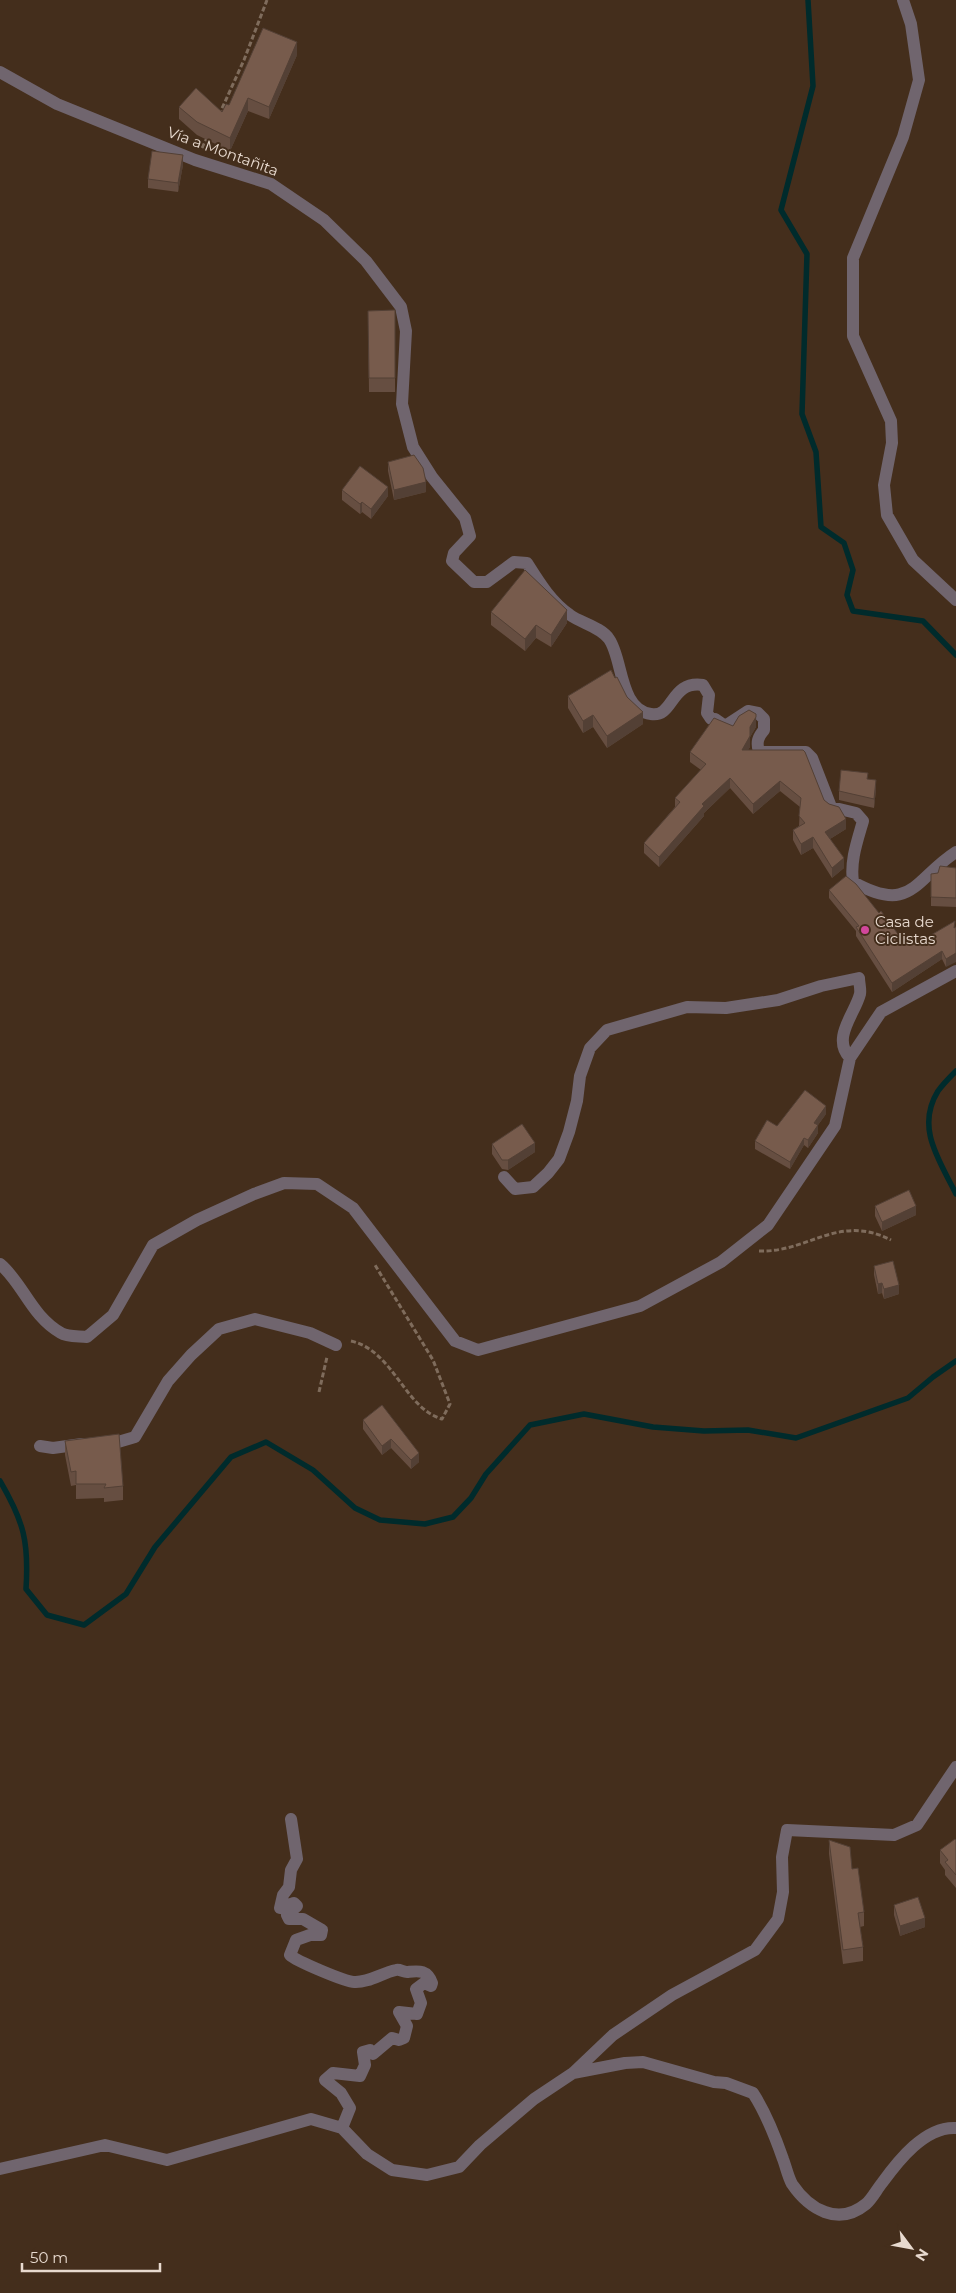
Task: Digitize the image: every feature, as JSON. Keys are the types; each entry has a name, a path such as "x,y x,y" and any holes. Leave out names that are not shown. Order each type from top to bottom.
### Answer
{"street":[{"path":"903,0 910,24 919,80 903,137 853,258 853,336 891,421 892,443 884,485 887,515 913,560 956,600"},
{"name":"Vía a Montañita","path":"0,72 57,104 195,160 271,184 324,220 366,261 401,307 406,331 402,404 413,447 432,477 465,518 470,536 454,553 452,560 474,582 487,582 514,562 527,563 543,589 570,615 608,636 615,648 620,678 636,707 642,712 653,715 665,711 678,691 694,684 703,685 709,695 707,713 711,719 715,719 725,726 748,711 758,713 764,719 764,730 758,736 757,745 759,752 806,752 812,758 831,807 856,813 863,821 851,870 853,882 869,891 892,895 914,890 956,852"},
{"path":"0,1264 9,1271 32,1307 62,1334 87,1337 113,1315 153,1245 197,1220 254,1194 284,1183 317,1184 353,1208 455,1341 478,1350 640,1306 721,1262 768,1225 836,1126 850,1058 881,1012 956,971"},
{"path":"504,1177 515,1189 533,1187 548,1174 559,1158 569,1132 578,1101 580,1076 590,1048 607,1030 687,1007 726,1008 778,1000 821,986 859,978 860,992 846,1024 842,1046 850,1058"},
{"path":"40,1446 53,1448 96,1442 118,1442 135,1437 168,1381 191,1355 219,1330 232,1325 255,1319 310,1333 336,1345"},
{"path":"0,2170 104,2145 167,2160 254,2137 311,2119 342,2128 367,2154 392,2170 427,2175 459,2166 480,2144 534,2099 574,2073 613,2035 672,1995 755,1950 778,1919 783,1892 782,1857 786,1830 894,1835 917,1825 956,1768"},
{"path":"291,1819 297,1859 291,1870 289,1887 283,1895 280,1908 294,1903 297,1906 288,1915 289,1919 303,1918 322,1930 321,1935 310,1935 296,1940 290,1955 296,1960 319,1968 336,1978 355,1982 398,1970 408,1972 419,1970 426,1973 432,1983 431,1986 424,1983 420,1984 416,1989 421,2003 417,2014 399,2012 407,2026 404,2038 399,2040 392,2038 373,2054 370,2050 363,2052 365,2065 360,2076 333,2073 324,2080 341,2093 350,2108 342,2128"},
{"path":"574,2073 625,2062 643,2062 714,2082 726,2083 753,2093 770,2127 791,2182 807,2204 829,2215 845,2214 865,2204 892,2170 921,2141 943,2129 956,2128"}],"path":[{"path":"217,119 244,60 267,0"},
{"path":"195,160 212,127"},
{"path":"739,1247 761,1252 845,1230 867,1231 891,1240"},
{"path":"319,1392 323,1368 328,1355 336,1345 347,1340 360,1343 388,1364 424,1408 434,1416 442,1419 450,1404 444,1385 409,1318 374,1261"}],"building":[{"path":"263,28 297,42 269,107 248,98 230,138 197,122 179,107 196,88 222,112 226,104 229,105"},
{"path":"152,151 183,155 178,183 148,179"},
{"path":"395,310 395,378 369,378 368,311"},
{"path":"414,455 423,468 426,482 394,490 388,462"},
{"path":"360,466 388,487 371,509 362,502 360,504 342,490"},
{"path":"525,570 567,610 551,635 536,625 525,639 491,612"},
{"path":"611,670 615,678 617,677 627,697 643,712 607,736 593,715 583,721 568,696"},
{"path":"749,710 756,714 756,717 750,727 750,736 742,750 803,750 824,800 829,804 839,807 846,819 825,832 844,858 832,868 813,837 801,844 793,830 805,823 799,816 801,798 780,781 753,804 730,778 702,804 704,806 659,857 644,843 680,802 675,798 706,764 690,752 714,718 733,726 739,716"},
{"path":"841,770 868,773 867,779 876,780 874,799 839,791"},
{"path":"940,866 956,868 956,898 931,897 931,874 938,873"},
{"path":"846,876 856,884 879,913 881,911 906,945 916,938 919,942 955,921 956,953 946,959 942,951 892,983 856,927 859,926 829,890"},
{"path":"805,1090 826,1106 814,1123 818,1125 808,1140 804,1138 790,1162 755,1141 767,1120 777,1126"},
{"path":"522,1124 535,1143 508,1160 502,1160 492,1144"},
{"path":"909,1190 916,1206 882,1222 875,1206"},
{"path":"893,1261 899,1285 884,1289 882,1283 878,1284 874,1266"},
{"path":"382,1405 419,1453 411,1460 391,1439 382,1446 363,1420"},
{"path":"119,1434 123,1486 104,1488 106,1484 76,1484 76,1471 71,1472 65,1441"},
{"path":"955,1839 956,1875 945,1862 948,1860 940,1850"},
{"path":"829,1840 850,1847 852,1869 858,1868 864,1912 858,1913 863,1947 843,1950"},
{"path":"918,1897 925,1918 900,1926 894,1905"}],"waterway":[{"path":"808,0 813,86 781,210 807,254 802,414 816,452 821,527 844,543 853,570 847,595 853,611 923,621 956,655"},
{"path":"956,1071 938,1091 929,1118 932,1144 956,1194"},
{"path":"0,1481 15,1509 23,1533 27,1558 26,1589 47,1615 84,1625 126,1594 155,1547 231,1457 266,1442 313,1470 355,1508 380,1520 425,1524 453,1517 471,1498 486,1474 530,1425 584,1414 653,1427 704,1431 748,1430 796,1438 908,1398 956,1361"}],"place":[{"name":"Casa de Ciclistas","path":"865,930"}]}
